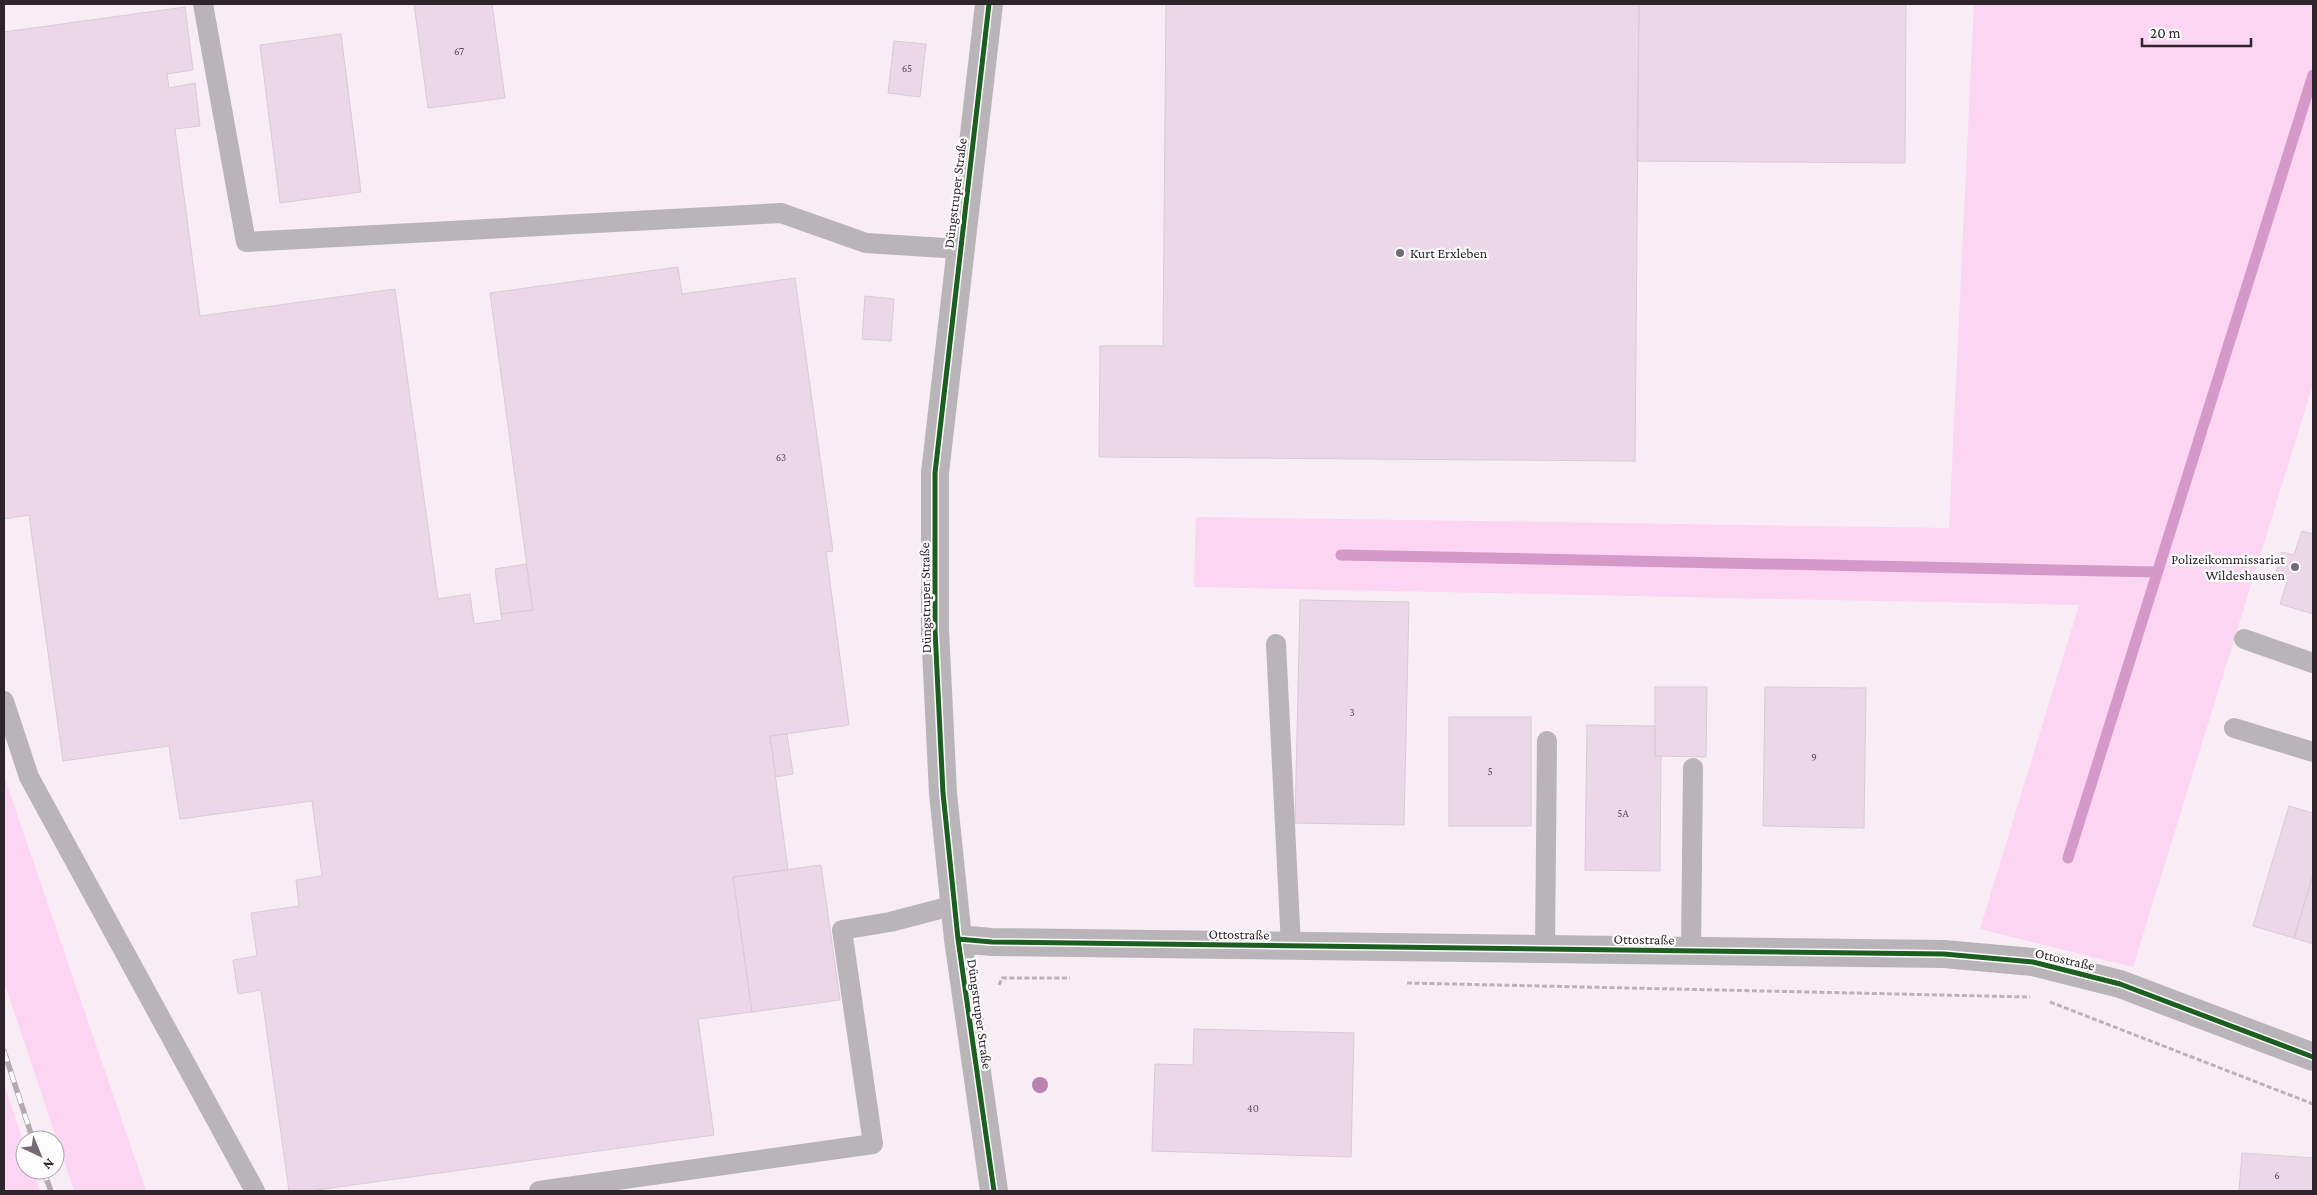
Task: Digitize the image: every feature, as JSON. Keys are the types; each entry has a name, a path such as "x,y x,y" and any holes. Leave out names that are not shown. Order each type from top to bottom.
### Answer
{"street":[{"name":"Düngstruper Straße","path":"990,4 935,473 935,630 943,793 958,939 994,1191"},
{"name":"Ottostraße","path":"958,939 992,942 1944,954 2033,962 2120,984 2313,1058"}],"lane":[{"path":"203,4 246,242 781,213 866,243 960,249"},
{"path":"2244,639 2313,663"},
{"path":"1276,644 1291,946"},
{"path":"4,701 28,777 255,1191"},
{"path":"2234,728 2313,752"},
{"path":"1545,949 1547,741"},
{"path":"1691,951 1693,768"},
{"path":"539,1191 873,1144 842,930 890,922 955,905"}],"path":[{"path":"998,986 1002,978 1080,978"},
{"path":"1405,982 2037,997"},
{"path":"2046,1001 2313,1104"}],"shaded area":[{"path":"1974,4 2313,4 2313,384 2133,967 1980,929 2079,605 1194,587 1196,517 1949,528"},
{"path":"4,776 146,1191 74,1191 65,1164 65,1130 54,1130 4,982"},
{"path":"4,1084 19,1130 15,1130 15,1180 36,1180 40,1191 4,1191"}],"building":[{"path":"414,4 492,4 505,98 428,108"},
{"name":"Kurt Erxleben","path":"1166,4 1639,4 1635,461 1099,457 1100,346 1163,346"},
{"path":"1639,4 1906,4 1905,163 1637,161"},
{"path":"185,7 193,70 167,74 169,88 195,83 200,126 175,129 200,316 395,289 438,599 470,594 474,624 502,620 501,614 533,610 490,293 678,267 682,294 795,278 833,551 826,552 849,725 770,736 788,870 733,877 752,1012 698,1019 714,1135 309,1191 289,1191 261,990 238,994 233,960 257,956 251,913 299,906 296,880 322,876 312,801 180,819 169,746 63,761 29,515 4,519 4,32"},
{"path":"341,34 361,192 280,203 260,45"},
{"path":"894,41 926,44 920,97 888,93"},
{"path":"865,296 894,299 891,341 862,339"},
{"name":"Polizeikommissariat Wildeshausen","path":"2302,531 2313,534 2313,614 2280,604 2287,582 2274,578 2282,552 2294,555"},
{"path":"526,564 533,610 501,614 495,569"},
{"path":"1300,600 1409,602 1404,825 1295,823"},
{"path":"1655,687 1707,687 1706,757 1655,756"},
{"path":"1765,687 1866,688 1864,828 1763,826"},
{"path":"1449,717 1531,717 1531,826 1449,826"},
{"path":"1587,725 1655,726 1655,756 1661,756 1660,871 1585,870"},
{"path":"787,734 793,774 776,777 770,736"},
{"path":"2289,806 2313,813 2313,875 2294,938 2253,926"},
{"path":"821,865 840,1000 752,1012 733,877"},
{"path":"2313,875 2313,944 2294,938"},
{"path":"1194,1029 1354,1033 1351,1157 1152,1151 1155,1064 1193,1065"},
{"path":"2242,1153 2313,1158 2313,1191 2239,1191"}],"waterway":[{"path":"2068,858 2313,75"},
{"path":"1341,555 2157,572"}],"railway":[{"path":"4,1051 30,1130"},
{"path":"47,1180 51,1191"}],"cycle path":[{"path":"989,4 935,473 935,630 943,793 958,939 994,1191"},
{"path":"958,939 992,942 1944,954 2033,962 2120,984 2313,1057"}],"place":[{"name":"Kurt Erxleben","path":"1400,253"},
{"name":"Polizeikommissariat Wildeshausen","path":"2295,567"}]}
